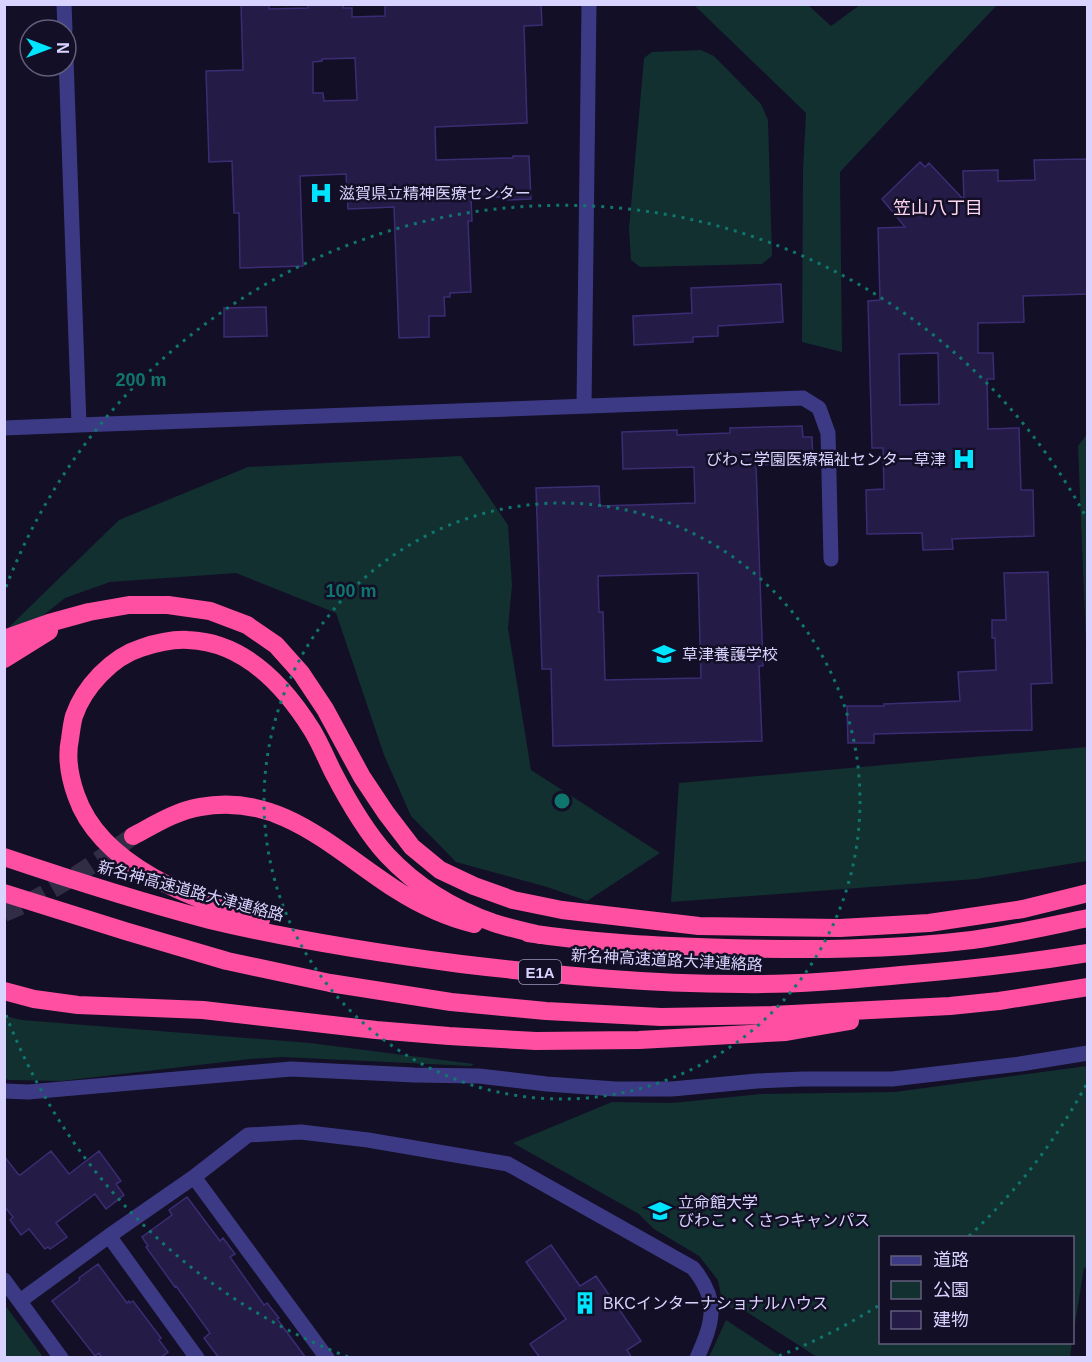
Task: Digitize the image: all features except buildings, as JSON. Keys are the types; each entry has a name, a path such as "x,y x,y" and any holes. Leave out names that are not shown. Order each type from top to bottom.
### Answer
{"highway":[{"path":"4,639 88,612 129,605 168,605 210,611 247,625 276,645 301,673 325,709 368,786 412,847 440,870 474,886 513,900 616,918 699,926 840,928 929,923 1023,909 1088,893"},
{"path":"4,659 42,635 88,612"},
{"path":"351,949 215,906 181,891 151,877 96,833 80,806 70,778 69,745 74,716 89,688 107,667 129,652 160,642 187,639 215,643 243,655 270,676 293,702 313,731 354,809 387,854 408,874 433,893 461,909 494,922 540,935"},
{"path":"133,836 168,818 198,807 227,804 253,807 280,814 306,827 394,888 424,906 453,919 540,935 652,946 798,949 896,947 973,940 1088,918"},
{"name":"新名神高速道路大津連絡路","path":"4,857 140,901 271,933 351,949 497,968 593,977 651,982 743,984 822,982 994,966 1088,953"},
{"name":"E1A","path":"4,893 227,961 330,982 451,1002 546,1011 661,1017 772,1015 950,1006 1088,987"},
{"path":"6,992 34,999 78,1005 202,1010 376,1030 536,1041 639,1040 786,1032 950,1006"}],"street":[{"path":"584,406 589,4"},
{"path":"67,78 79,425"},
{"path":"4,428 803,398 819,408 828,433 831,560"},
{"path":"4,1091 28,1092 291,1069 479,1076 615,1089 672,1089 757,1081 892,1079 1020,1064 1088,1053"},
{"path":"20,1301 194,1177 248,1135 301,1132 369,1140 508,1164 693,1268 708,1294 711,1313 708,1333 697,1358"},
{"path":"194,1177 327,1358"},
{"path":"109,1236 197,1358"},
{"path":"4,1280 61,1358"}],"green space":[{"path":"694,5 808,5 831,26 860,5 997,5 840,172 842,352 802,342 803,170 806,113"},
{"path":"701,50 714,56 761,104 768,120 772,256 762,264 640,267 631,260 629,229 644,58 652,52"},
{"path":"1087,434 1087,666 1078,446"},
{"path":"461,456 508,525 512,585 508,628 531,770 660,853 587,901 547,887 456,862 411,816 384,755 336,613 236,573 110,582 65,598 5,646 5,631 119,520 248,467"},
{"path":"1087,747 1087,861 976,879 671,902 679,783"},
{"path":"5,1016 22,1020 310,1043 474,1064 471,1066 282,1057 62,1081 9,1080 5,1079"},
{"path":"1087,1066 1087,1267 1084,1268 1074,1332 1074,1236 879,1236 879,1344 1072,1344 1070,1357 817,1357 736,1305 732,1309 722,1301 718,1280 699,1256 654,1229 639,1214 513,1143 612,1102 672,1103 761,1094 895,1092"},
{"path":"5,1305 43,1357 5,1357"},
{"path":"726,1320 782,1357 709,1357"}],"tunnel":[{"path":"4,913 55,888 133,836"}],"place":[{"name":"滋賀県立精神医療センター","path":"321,193"},
{"name":"びわこ学園医療福祉センター草津","path":"964,459"},
{"name":"草津養護学校","path":"664,654"},
{"name":"立命館大学 びわこ・くさつキャンパス","path":"660,1211"},
{"name":"BKCインターナショナルハウス","path":"585,1303"}],"district":[{"name":"笠山八丁目","path":"938,208"}]}
